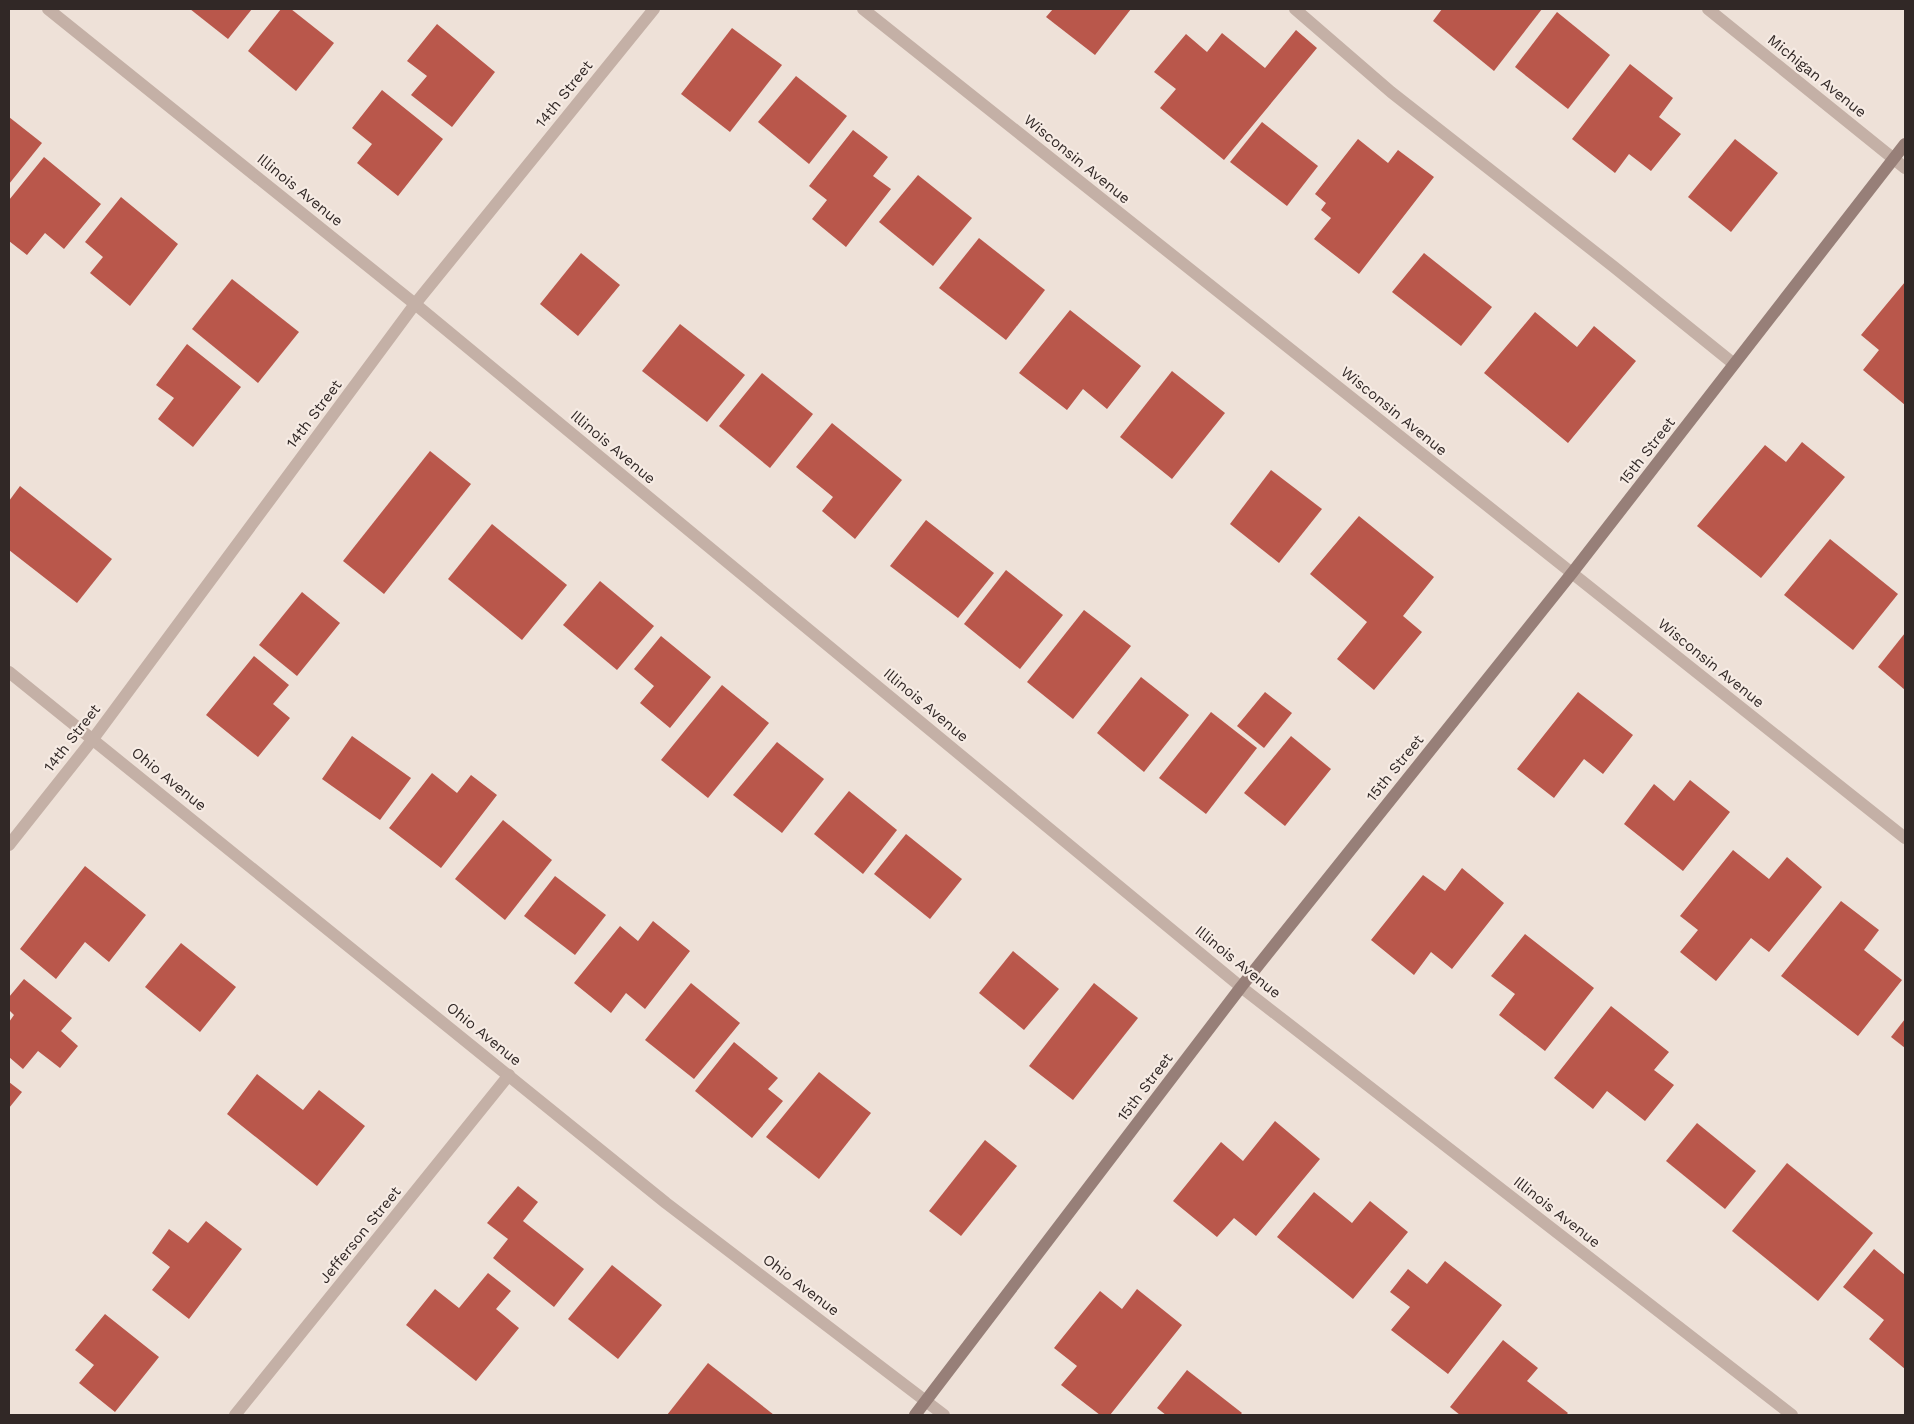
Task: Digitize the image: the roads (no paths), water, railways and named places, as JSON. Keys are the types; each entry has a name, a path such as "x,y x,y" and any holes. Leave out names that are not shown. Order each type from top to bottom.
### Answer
{"street":[{"name":"Illinois Avenue","path":"48,9 415,304 1241,986 1792,1415"},
{"name":"14th Street","path":"9,845 93,739 415,304 654,9"},
{"name":"Wisconsin Avenue","path":"863,9 1905,838"},
{"path":"1295,9 1391,92 1607,261 1734,364"},
{"name":"Michigan Avenue","path":"1708,9 1905,168"},
{"name":"15th Street","path":"915,1415 1241,986 1572,573 1905,144"},
{"name":"Ohio Avenue","path":"9,672 666,1203 944,1415"},
{"name":"Jefferson Street","path":"235,1415 509,1075"}]}
